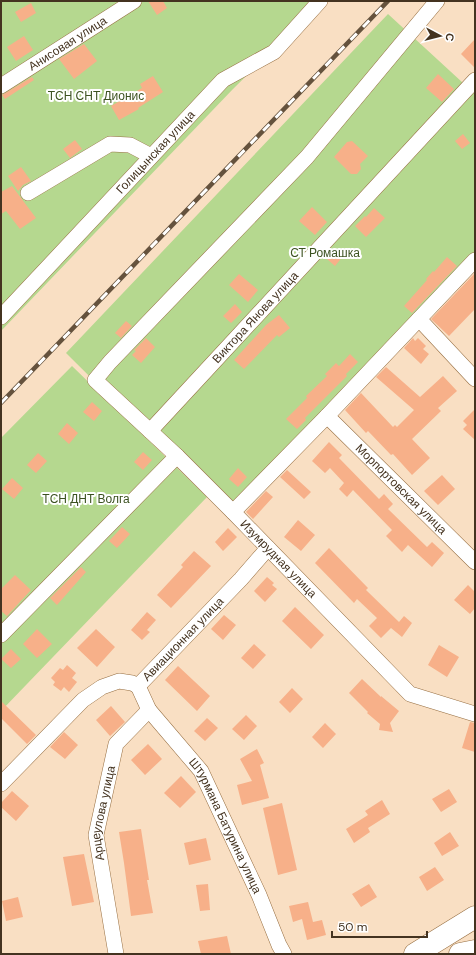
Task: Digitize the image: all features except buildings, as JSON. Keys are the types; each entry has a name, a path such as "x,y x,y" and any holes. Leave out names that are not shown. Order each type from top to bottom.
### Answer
{"main road":[{"path":"415,954 475,917"},
{"path":"460,954 475,951"}],"street":[{"name":"Анисовая улица","path":"1,86 134,1"},
{"name":"Голицынская улица","path":"1,317 223,80 274,52 320,1"},
{"name":"Изумрудная улица","path":"437,1 307,157 110,362 95,380 177,456 410,694 475,714"},
{"name":"Виктора Янова улица","path":"150,431 475,80"},
{"path":"28,193 110,144 130,145 151,156"},
{"path":"233,512 327,416 475,260"},
{"path":"419,319 475,379"},
{"name":"Морпортовская улица","path":"327,416 475,562"},
{"path":"1,635 177,456"},
{"name":"Авиационная улица","path":"1,784 83,700 102,687 119,681 132,683 138,686 241,579 268,548"},
{"path":"138,686 149,710"},
{"name":"Арцеулова улица","path":"116,954 96,835 116,744 149,710"},
{"name":"Штурмана Батурина улица","path":"149,710 201,771 259,895 284,954"}],"green space":[{"name":"ТСН СНТ Дионис","path":"1,1 322,1 233,89 1,331"},
{"name":"СТ Ромашка","path":"388,14 475,94 475,265 231,517 66,353"},
{"name":"ТСН ДНТ Волга","path":"72,366 207,497 1,711 1,438"}],"railway":[{"path":"1,403 388,1"}]}
